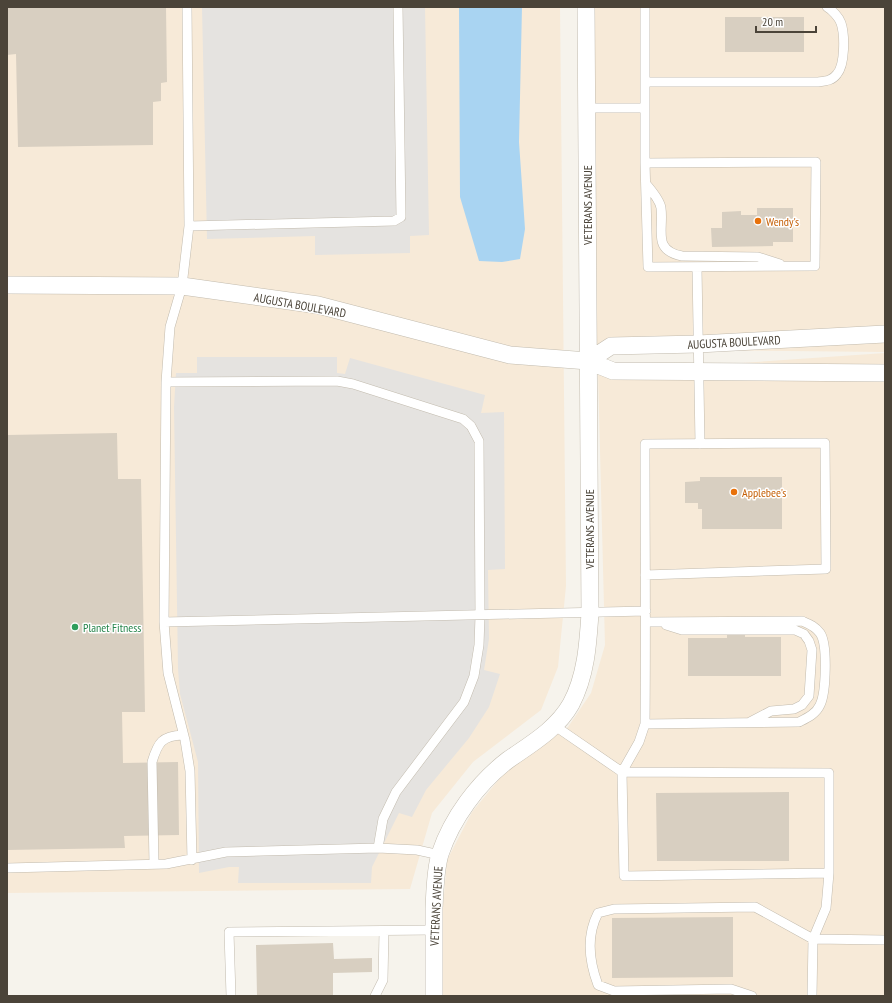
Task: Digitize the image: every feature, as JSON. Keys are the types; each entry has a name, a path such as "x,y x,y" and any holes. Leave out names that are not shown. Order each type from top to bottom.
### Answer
{"street":[{"name":"VETERANS AVENUE","path":"434,996 435,886 440,855 453,826 468,801 486,780 555,726 571,705 581,680 588,647 590,613 586,7"},
{"name":"AUGUSTA BOULEVARD","path":"7,285 182,286 318,305 510,355 588,361 614,371 885,373"},
{"name":"AUGUSTA BOULEVARD","path":"588,361 611,346 698,344 885,334"}],"lane":[{"path":"187,7 189,226 182,286 170,327 166,382 164,622 168,673 190,771 192,860"},
{"path":"189,226 394,221 401,217 398,7"},
{"path":"645,7 645,162 648,267 697,268 815,266 816,162 645,162"},
{"path":"645,82 817,82 829,80 836,76 842,67 843,44 841,22 831,9 827,7"},
{"path":"586,108 645,108"},
{"path":"646,183 661,206 661,239 665,248 672,254 682,256 758,257 786,266"},
{"path":"697,268 700,444"},
{"path":"166,382 336,381 353,384 463,419 471,426 479,441 480,616 479,645 474,676 464,702 396,792 383,819 378,848"},
{"path":"645,575 826,569 825,443 645,444 645,575 646,611 645,724 639,742 622,772 624,876 829,873"},
{"path":"164,622 480,616 646,611"},
{"path":"645,724 799,722 812,716 820,706 824,694 824,645 820,634 813,625 802,621 646,622"},
{"path":"660,622 682,630 795,630 804,634 809,641 812,650 809,696 802,705 794,709 771,711 749,723"},
{"path":"555,726 622,772 829,773 829,873 826,908 813,939 812,996"},
{"path":"154,864 152,762 156,748 163,740 169,736 183,735"},
{"path":"7,868 154,864 192,860 226,852 378,848 417,850 440,855"},
{"path":"752,996 730,989 614,991 598,985 593,970 591,954 591,926 598,913 614,908 755,907 813,939 885,940"},
{"path":"231,996 229,932 434,930"},
{"path":"375,996 383,980 384,931"}],"shaded area":[{"path":"7,7 560,7 566,586 558,667 541,710 473,762 432,813 410,889 7,893"},
{"path":"202,7 425,7 429,235 410,236 410,253 315,255 315,236 207,239"},
{"path":"593,7 885,7 885,352 594,349"},
{"path":"885,353 885,996 441,996 441,930 447,860 472,812 505,772 568,727 591,693 605,645 598,373"},
{"path":"197,357 337,357 337,373 345,374 350,358 485,395 481,413 504,412 505,569 488,570 489,639 484,670 500,674 489,707 469,738 426,790 412,817 399,813 372,867 371,883 238,883 239,867 229,867 199,873 198,762 180,694 178,669 174,407 176,373 197,373"}],"water":[{"path":"459,7 522,7 519,142 525,229 520,259 502,262 479,261 460,197"}],"building":[{"path":"7,7 166,7 167,82 161,83 161,101 153,102 153,145 18,147 16,54 7,55"},
{"path":"725,17 804,17 804,52 725,52"},
{"name":"Wendy's","path":"757,208 793,208 793,242 773,242 773,246 712,247 711,228 722,228 722,212 741,211 741,215 757,215"},
{"name":"Planet Fitness","path":"117,433 118,479 141,479 145,712 122,712 123,763 178,762 179,835 124,836 125,848 7,850 7,435"},
{"name":"Applebee's","path":"700,477 782,477 782,529 702,529 702,509 698,509 698,503 685,503 685,482 700,481"},
{"path":"727,633 745,633 745,637 781,637 781,676 688,676 688,638 727,638"},
{"path":"789,792 789,861 657,861 656,793"},
{"path":"733,917 733,977 612,978 612,918"},
{"path":"333,943 334,959 372,958 372,972 333,973 333,996 257,996 256,945"}],"place":[{"name":"Wendy's","path":"758,221"},
{"name":"Applebee's","path":"734,492"},
{"name":"Planet Fitness","path":"75,627"}]}
